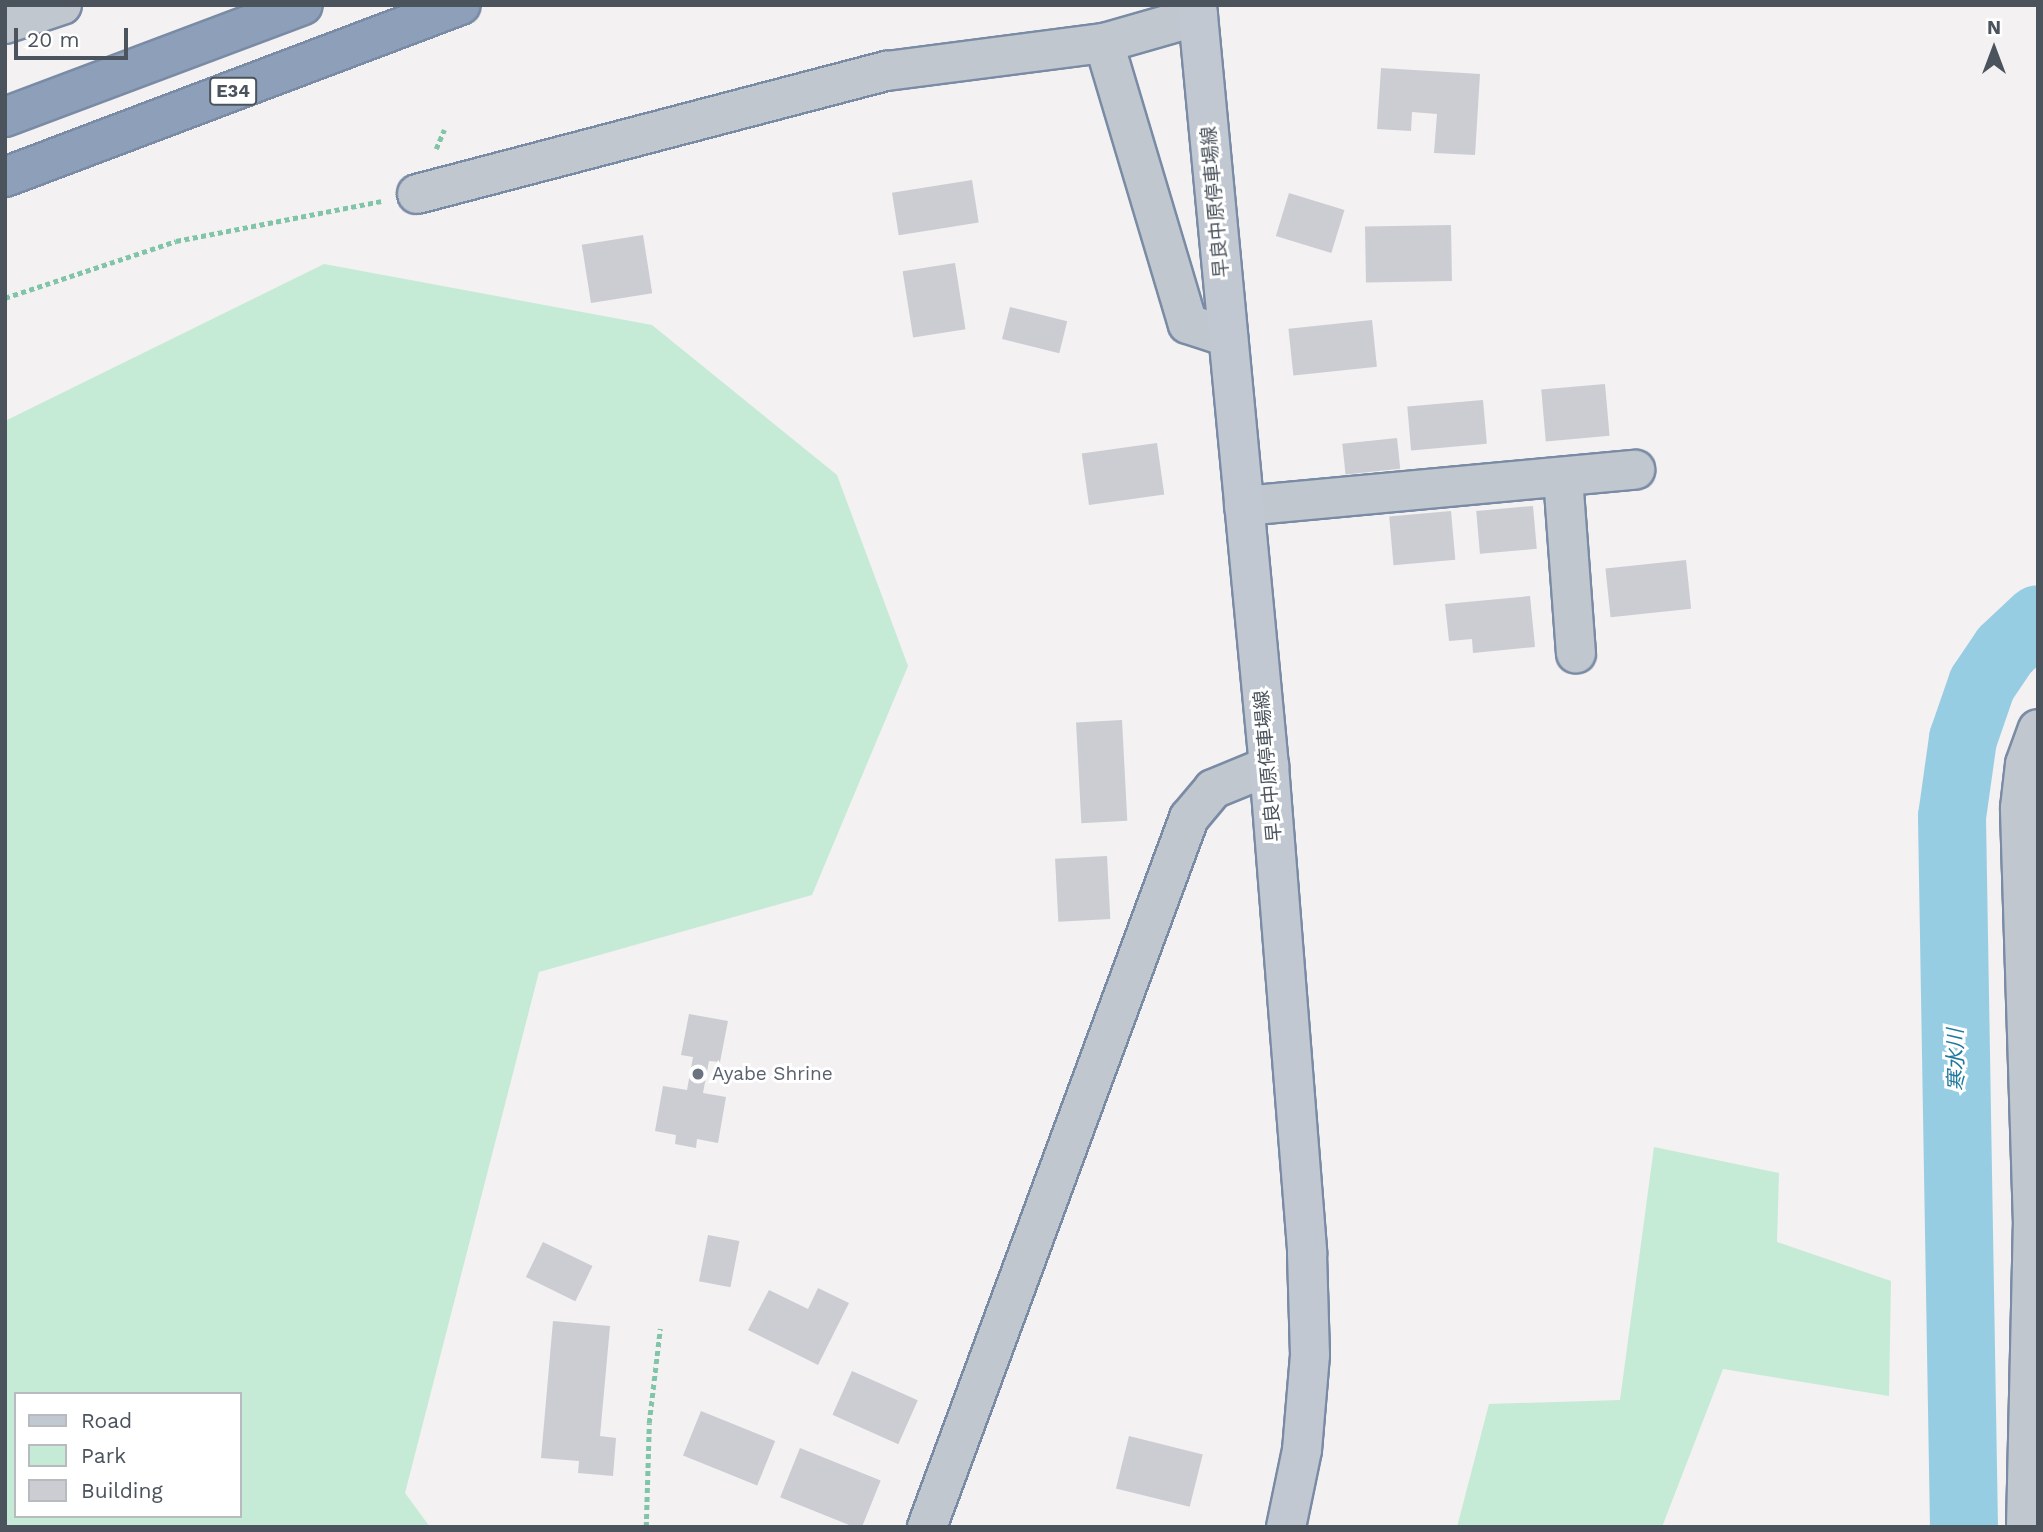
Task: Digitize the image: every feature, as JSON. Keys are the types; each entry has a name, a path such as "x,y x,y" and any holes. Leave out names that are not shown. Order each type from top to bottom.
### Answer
{"highway":[{"path":"5,117 303,5"},
{"name":"E34","path":"5,177 461,5"}],"main road":[{"name":"早良中原停車場線","path":"1197,10 1269,766 1307,1254 1310,1355 1302,1450 1286,1527"}],"street":[{"path":"5,24 62,5"},
{"path":"417,194 887,71 1104,43 1197,10"},
{"path":"1104,43 1188,324 1228,337"},
{"path":"1244,506 1635,470"},
{"path":"1563,477 1576,654"},
{"path":"2026,1527 2034,1225 2020,808 2025,764 2038,729"},
{"path":"927,1527 1189,818 1213,789 1269,766"}],"path":[{"path":"5,298 176,241 417,194 444,130"},
{"path":"646,1527 649,1423 660,1329"}],"green space":[{"path":"324,264 652,325 837,475 908,666 812,895 539,972 405,1493 430,1527 5,1527 5,421"},
{"path":"1654,1147 1779,1173 1777,1242 1891,1281 1889,1396 1723,1369 1662,1527 1457,1527 1489,1404 1620,1400"}],"building":[{"path":"1381,68 1480,74 1475,155 1434,153 1437,114 1412,112 1411,131 1377,129"},
{"path":"972,180 979,222 899,235 892,193"},
{"path":"1289,193 1344,210 1331,253 1276,236"},
{"path":"1451,225 1452,281 1366,282 1365,227"},
{"path":"643,235 652,293 591,303 582,245"},
{"path":"955,263 965,329 913,337 903,271"},
{"path":"1010,307 1067,321 1059,353 1002,339"},
{"path":"1372,320 1377,367 1293,376 1288,329"},
{"path":"1605,384 1610,436 1546,441 1541,390"},
{"path":"1483,400 1487,444 1411,450 1407,407"},
{"path":"1397,438 1400,469 1346,475 1342,444"},
{"path":"1157,443 1164,494 1089,505 1082,454"},
{"path":"1533,506 1537,549 1480,554 1476,511"},
{"path":"1451,511 1455,560 1394,565 1389,516"},
{"path":"1686,560 1691,609 1611,617 1605,568"},
{"path":"1530,596 1535,647 1473,653 1472,639 1449,641 1445,604"},
{"path":"1122,720 1127,821 1081,823 1076,722"},
{"path":"1107,856 1110,919 1058,922 1055,859"},
{"name":"Ayabe Shrine","path":"689,1014 728,1021 720,1062 709,1061 703,1093 726,1097 718,1143 697,1139 696,1148 675,1144 676,1135 655,1131 663,1086 687,1090 693,1057 681,1055"},
{"path":"708,1235 739,1241 730,1287 699,1281"},
{"path":"543,1242 592,1266 575,1301 526,1277"},
{"path":"818,1288 849,1303 818,1365 748,1330 769,1290 808,1309"},
{"path":"553,1321 610,1326 600,1436 616,1438 613,1476 578,1473 579,1461 541,1458"},
{"path":"852,1371 918,1400 898,1444 832,1415"},
{"path":"701,1411 775,1441 757,1485 683,1456"},
{"path":"1129,1436 1203,1454 1190,1507 1116,1488"},
{"path":"800,1448 881,1481 862,1527 854,1527 780,1497"}],"waterway":[{"name":"寒水川","path":"1964,1527 1952,817 1963,739 1982,684 2005,650 2038,619"}],"place":[{"name":"Ayabe Shrine","path":"698,1074"}]}
